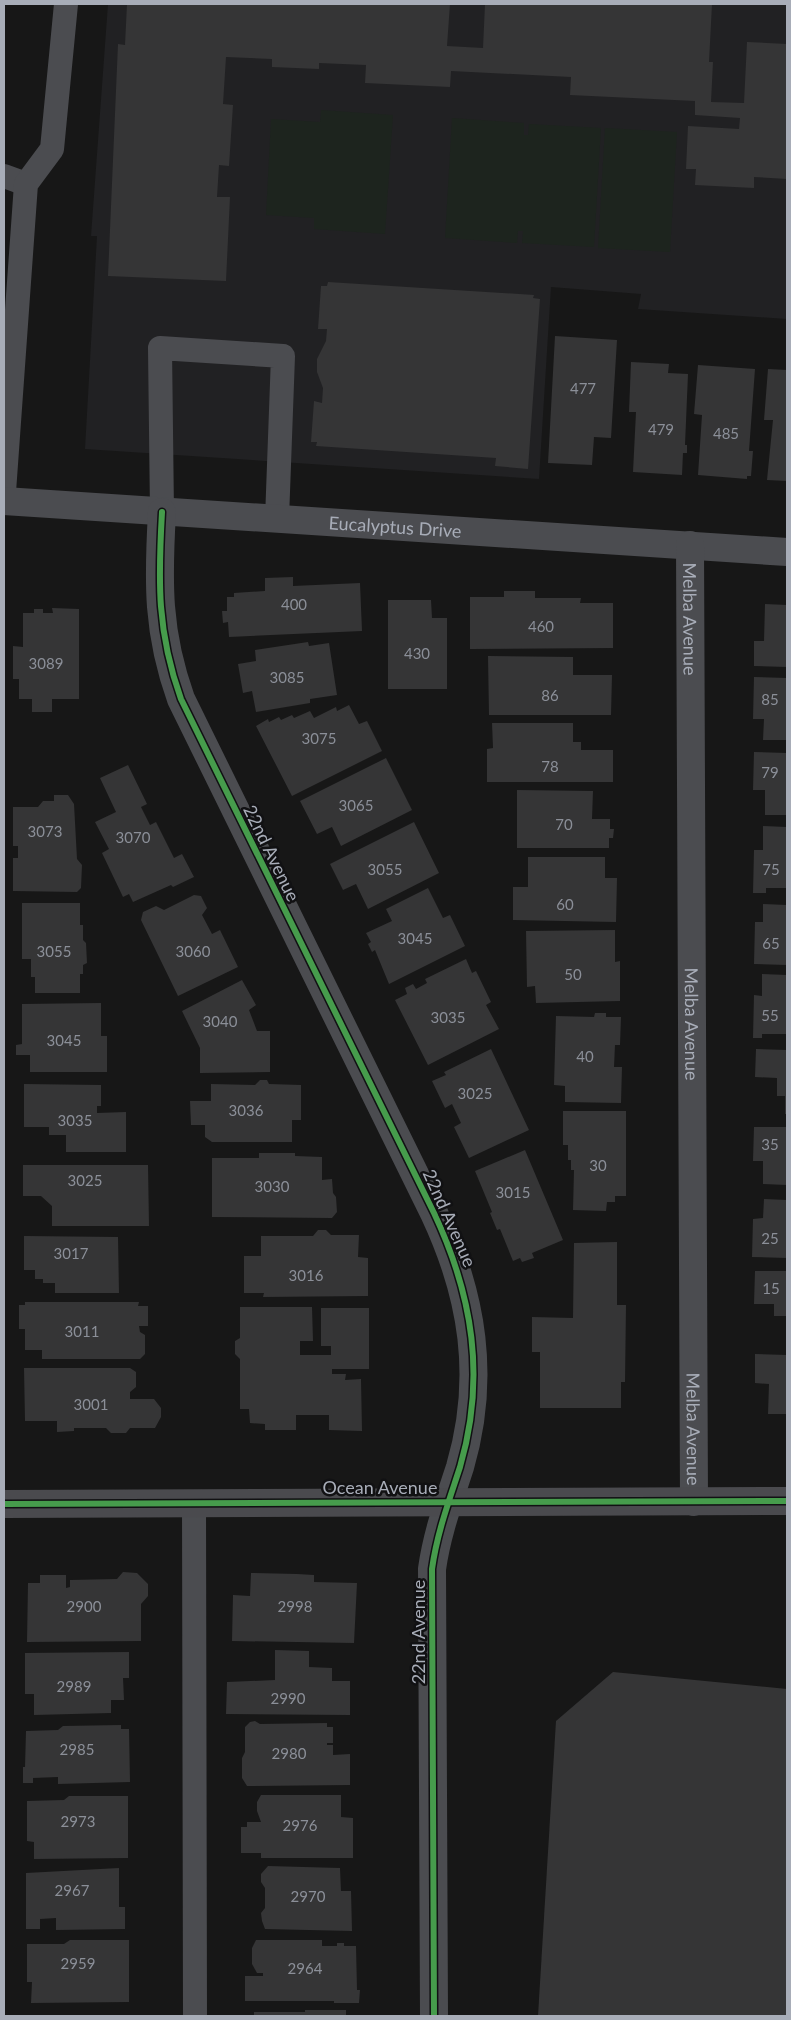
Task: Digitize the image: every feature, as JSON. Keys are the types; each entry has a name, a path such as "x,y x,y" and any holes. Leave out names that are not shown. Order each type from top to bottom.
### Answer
{"street":[{"name":"Eucalyptus Drive","path":"4,502 787,552"},
{"name":"22nd Avenue","path":"162,512 159,560 162,631 169,667 180,699 434,1213 460,1275 472,1337 473,1395 468,1436 435,1545 432,1569 434,2016"},
{"name":"Melba Avenue","path":"690,545 694,1502"},
{"name":"Ocean Avenue","path":"4,1504 787,1502"}],"lane":[{"path":"4,492 26,184 52,149 66,4"},
{"path":"4,176 26,184"},
{"path":"162,512 160,348 282,356 277,519"},
{"path":"194,1503 195,2016"}],"shaded area":[{"path":"108,4 787,4 787,319 638,309 641,294 551,287 539,479 85,449 97,236 91,236"},
{"path":"321,110 393,115 385,234 314,229 314,218 266,215 271,119 320,122"},
{"path":"452,118 524,123 524,135 528,135 529,124 601,128 594,247 522,243 523,231 518,231 517,243 445,238"},
{"path":"605,128 677,132 670,252 598,248"}],"building":[{"path":"127,4 450,4 447,46 483,48 485,4 712,4 709,62 713,62 711,102 744,103 747,42 787,44 787,179 754,177 754,188 695,185 696,169 686,169 688,126 739,129 740,118 695,115 695,101 570,95 571,77 451,71 450,87 365,83 366,65 319,63 319,69 272,67 272,59 226,57 223,104 233,105 229,166 219,165 217,197 230,197 226,281 108,276 118,44 125,45"},
{"path":"328,282 534,295 533,298 540,299 528,469 495,466 496,458 316,446 317,442 311,442 314,401 322,403 323,388 317,372 317,359 326,341 327,329 318,329 321,286 327,286"},
{"path":"555,336 617,340 611,438 594,437 592,465 548,463"},
{"path":"631,362 669,364 668,373 688,374 685,445 687,445 687,453 683,453 682,475 633,472 636,412 629,412"},
{"path":"698,365 755,369 749,451 753,451 751,476 747,476 747,479 698,475 702,415 694,414"},
{"path":"768,369 787,370 787,481 767,480 773,420 764,420"},
{"path":"293,577 293,586 360,583 362,631 229,637 228,622 223,623 222,611 227,611 227,597 234,597 234,593 265,591 265,578"},
{"path":"504,591 535,591 535,598 581,598 580,603 613,603 613,648 470,649 470,597 504,597"},
{"path":"388,600 431,600 432,618 447,618 447,689 388,689"},
{"path":"765,604 787,605 787,667 754,666 754,641 764,641"},
{"path":"52,608 79,609 79,699 52,699 52,712 32,712 32,699 19,699 19,679 13,679 13,646 23,647 23,613 34,613 34,609 43,609 43,613 53,613"},
{"path":"308,642 309,646 329,643 337,695 310,699 310,703 256,712 252,691 243,693 238,664 256,661 255,650"},
{"path":"488,656 573,657 573,675 612,675 611,715 489,715"},
{"path":"754,677 787,678 787,740 763,740 764,719 753,719"},
{"path":"349,705 359,724 367,721 382,751 292,796 256,726 268,719 269,722 279,717 281,720 292,715 294,718 310,711 314,718 336,707 337,711"},
{"path":"492,723 573,723 573,742 581,742 581,750 613,750 613,782 487,782 487,749 493,748"},
{"path":"754,752 787,753 787,815 765,815 765,790 753,790"},
{"path":"386,758 412,810 341,846 332,827 317,834 300,801"},
{"path":"128,765 147,804 141,807 150,825 156,822 174,858 182,854 194,877 133,902 129,894 123,897 102,853 109,849 95,822 116,812 100,778"},
{"path":"517,790 593,791 592,819 610,819 610,829 614,829 613,838 609,838 609,848 517,848"},
{"path":"54,795 68,795 74,804 77,859 82,865 81,888 77,892 13,891 13,858 18,858 18,846 13,846 13,807 38,807 43,801 54,801"},
{"path":"414,822 439,873 368,909 356,884 343,890 330,864"},
{"path":"763,826 787,827 787,888 766,888 766,893 753,893 754,850 763,850"},
{"path":"528,857 605,857 605,878 617,878 616,922 513,920 513,887 528,887"},
{"path":"428,888 443,918 450,915 465,946 389,984 375,950 372,952 368,944 371,942 366,933 392,921 386,909"},
{"path":"194,895 201,896 207,908 202,915 212,934 220,930 238,967 178,996 141,920 143,912 156,906 164,910"},
{"path":"22,903 80,903 80,925 83,925 83,940 86,943 87,963 83,965 83,974 80,974 80,993 35,993 35,977 31,977 31,959 22,959"},
{"path":"763,904 787,905 787,965 754,964 755,922 763,922"},
{"path":"615,930 615,962 620,961 620,1001 536,1003 535,986 527,987 526,931"},
{"path":"466,959 472,973 476,971 491,1002 486,1005 499,1029 428,1065 395,1000 407,994 405,988 413,984 416,989 427,983 425,979"},
{"path":"762,974 787,975 787,1034 762,1034 762,1038 753,1038 754,995 762,996"},
{"path":"242,980 256,1005 249,1010 257,1031 270,1031 270,1072 200,1073 200,1048 182,1011"},
{"path":"101,1003 101,1036 107,1036 107,1072 30,1072 30,1055 16,1055 16,1045 22,1044 22,1004"},
{"path":"595,1013 606,1013 606,1017 621,1017 620,1045 615,1045 614,1067 622,1067 621,1103 565,1102 565,1086 554,1085 556,1016 594,1017"},
{"path":"491,1049 529,1130 469,1158 454,1127 461,1123 452,1104 445,1108 432,1081 446,1075 444,1072"},
{"path":"756,1049 787,1050 787,1114 785,1114 785,1096 777,1096 777,1078 755,1077"},
{"path":"260,1080 267,1080 269,1084 301,1085 301,1120 292,1120 292,1142 212,1142 205,1137 205,1125 191,1125 190,1101 211,1101 211,1084 255,1085"},
{"path":"24,1084 101,1085 101,1106 97,1106 97,1113 126,1112 126,1152 66,1152 66,1135 49,1135 49,1127 24,1127"},
{"path":"563,1111 626,1111 626,1196 615,1196 615,1202 607,1202 606,1211 573,1210 574,1170 571,1170 571,1160 568,1160 568,1145 563,1145"},
{"path":"754,1127 787,1127 787,1185 763,1184 763,1161 753,1161"},
{"path":"525,1150 563,1240 532,1253 534,1258 522,1262 520,1258 513,1261 500,1229 497,1230 490,1213 492,1212 475,1171"},
{"path":"259,1153 295,1153 295,1156 322,1157 322,1180 332,1179 337,1212 332,1218 212,1217 212,1158 259,1158"},
{"path":"23,1165 148,1165 149,1226 52,1226 52,1206 41,1196 23,1196"},
{"path":"764,1199 787,1200 787,1258 752,1257 753,1219 763,1218"},
{"path":"318,1230 326,1230 331,1235 359,1235 358,1257 368,1258 368,1296 263,1297 264,1293 244,1293 244,1256 261,1256 261,1236 313,1236"},
{"path":"24,1236 118,1237 119,1293 55,1293 55,1283 43,1283 43,1279 35,1279 35,1270 24,1270"},
{"path":"617,1242 617,1305 626,1305 625,1382 621,1382 621,1408 540,1408 540,1352 532,1352 532,1317 573,1318 574,1243"},
{"path":"755,1271 787,1271 787,1316 774,1316 774,1304 754,1304"},
{"path":"25,1302 139,1302 138,1306 148,1306 148,1326 139,1326 140,1332 145,1335 145,1354 140,1359 42,1359 42,1350 25,1350 25,1329 19,1329 19,1305 25,1305"},
{"path":"240,1307 312,1307 313,1341 300,1341 300,1355 331,1355 331,1346 321,1346 321,1308 369,1308 369,1369 332,1369 332,1374 346,1374 345,1380 361,1379 362,1431 329,1430 329,1415 296,1415 296,1430 265,1430 265,1424 250,1423 249,1409 240,1409 240,1359 235,1354 235,1341 240,1338"},
{"path":"755,1354 787,1355 787,1414 768,1414 769,1384 755,1383"},
{"path":"24,1368 130,1368 136,1372 136,1387 130,1392 130,1399 154,1399 161,1408 161,1417 155,1428 130,1428 126,1433 111,1433 106,1428 74,1428 74,1431 57,1432 57,1421 25,1421"},
{"path":"123,1572 137,1573 148,1584 148,1596 141,1604 141,1641 27,1642 28,1583 40,1583 40,1575 66,1575 66,1588 70,1587 70,1580 117,1579"},
{"path":"251,1573 314,1575 314,1582 357,1583 354,1643 232,1641 233,1595 250,1596"},
{"path":"275,1650 309,1651 309,1667 332,1668 332,1681 350,1681 350,1715 226,1714 227,1682 275,1680"},
{"path":"129,1652 129,1678 123,1678 124,1700 111,1700 111,1713 34,1715 34,1694 25,1694 25,1653"},
{"path":"613,1672 787,1689 787,2016 538,2016 556,1721"},
{"path":"255,1721 260,1724 327,1723 327,1727 333,1727 333,1743 327,1743 327,1745 333,1745 333,1755 350,1754 350,1785 247,1786 242,1778 245,1727 250,1722"},
{"path":"121,1725 121,1729 129,1729 130,1782 58,1784 58,1777 33,1778 33,1783 23,1783 26,1731 58,1730 63,1726"},
{"path":"261,1795 341,1795 341,1817 353,1818 353,1858 261,1858 261,1853 241,1853 241,1827 247,1827 247,1822 261,1822 257,1811 257,1802"},
{"path":"69,1796 128,1796 128,1858 34,1859 34,1842 27,1841 27,1801 64,1800"},
{"path":"268,1866 340,1868 341,1891 351,1891 352,1931 265,1929 261,1913 265,1908 265,1888 261,1882 261,1874"},
{"path":"119,1868 119,1907 125,1907 125,1929 56,1930 56,1918 40,1919 40,1929 26,1929 26,1873"},
{"path":"70,1940 129,1940 129,2002 31,2003 32,1982 27,1982 27,1944 64,1944"},
{"path":"256,1940 322,1940 322,1946 337,1946 337,1943 344,1943 344,1946 356,1946 357,1990 360,1990 359,2003 334,2003 334,2001 245,2001 245,1976 263,1976 263,1973 257,1973 252,1964 252,1948"},
{"path":"305,2010 346,2010 346,2016 254,2016 254,2012 305,2012"}],"cycle path":[{"path":"162,512 160,584 163,629 173,675 181,699 434,1213 458,1275 466,1306 473,1369 468,1434 460,1467 440,1530 432,1569 434,2016"},
{"path":"4,1504 787,1501"}]}
